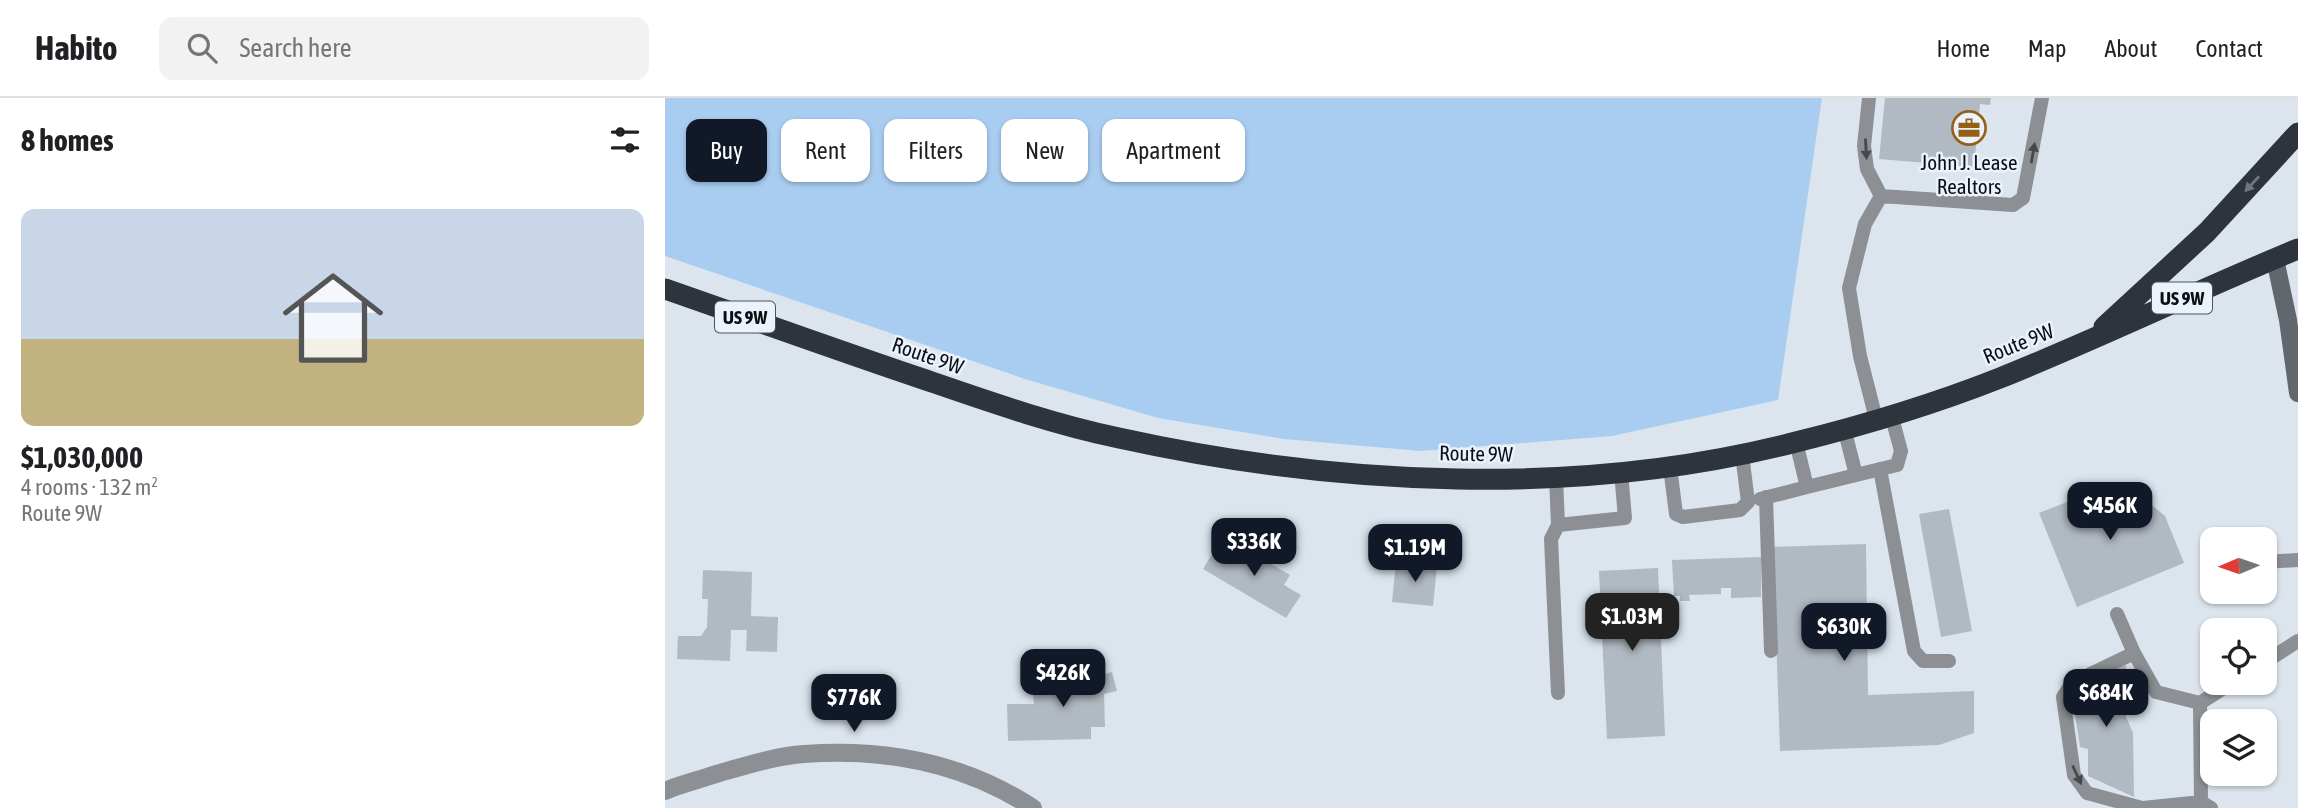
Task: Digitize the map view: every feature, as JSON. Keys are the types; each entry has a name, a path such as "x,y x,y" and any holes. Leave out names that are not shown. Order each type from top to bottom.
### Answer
{"highway":[{"path":"2090,340 2207,232 2298,134"},
{"name":"US 9W","path":"2275,259 2298,250"},
{"name":"Route 9W","path":"665,289 988,401 1117,438 1292,467 1390,476 1556,477 1669,467 1742,454 1884,417 1997,379 2275,259"}],"main road":[{"path":"2275,259 2288,320 2298,393"}],"street":[{"path":"665,791 759,761 802,754 890,755 939,764 985,783 1033,808"}],"lane":[{"path":"1869,98 1864,146 1867,169 1881,196"},
{"path":"1881,196 2013,205 2023,198 2042,98"},
{"path":"1669,467 1676,514 1683,517 1740,510 1748,502 1897,465 1901,452 1860,356 1849,288 1865,224 1881,196"},
{"path":"1845,428 1856,475"},
{"path":"1796,442 1807,487"},
{"path":"1742,454 1748,502"},
{"path":"1880,469 1914,651 1923,661 1949,661"},
{"path":"1558,524 1625,518 1621,472"},
{"path":"1556,477 1558,524 1551,538 1558,693"},
{"path":"1766,497 1771,652"},
{"path":"2277,561 2298,560"},
{"path":"2117,614 2134,653 2156,692 2200,703 2213,695"},
{"path":"2277,654 2298,641"},
{"path":"2134,653 2072,683 2063,697 2074,775 2087,793 2143,808 2206,805 2200,703"}],"shaded area":[{"path":"665,98 1822,98 1778,400 1612,436 1421,451 1284,439 1158,418 1025,379 665,256"}],"building":[{"path":"1885,98 1991,98 1990,105 1980,104 1974,167 1879,159"},
{"path":"2115,483 2126,484 2165,516 2184,563 2077,607 2039,513"},
{"path":"1949,509 1972,631 1941,637 1919,514"},
{"path":"1218,544 1237,555 1242,547 1290,575 1284,585 1301,595 1286,618 1203,569"},
{"path":"1866,544 1868,695 1974,691 1974,733 1939,745 1780,751 1773,547"},
{"path":"1761,557 1761,597 1731,598 1731,588 1721,588 1721,594 1689,595 1690,601 1680,601 1680,596 1674,596 1672,560"},
{"path":"1396,562 1437,566 1433,606 1392,602"},
{"path":"1658,568 1665,736 1607,739 1599,571"},
{"path":"703,570 752,572 751,616 778,617 777,652 746,651 747,630 731,630 730,661 677,659 678,636 701,636 707,627 708,599 702,599"},
{"path":"1094,665 1097,676 1112,672 1117,691 1104,694 1105,727 1091,727 1091,739 1008,741 1007,704 1034,704 1033,695 1059,695 1058,674"},
{"path":"2126,665 2126,717 2133,733 2134,797 2088,776 2088,749 2080,747 2071,688"}],"place":[{"name":"John J. Lease Realtors","path":"1969,128"}]}
